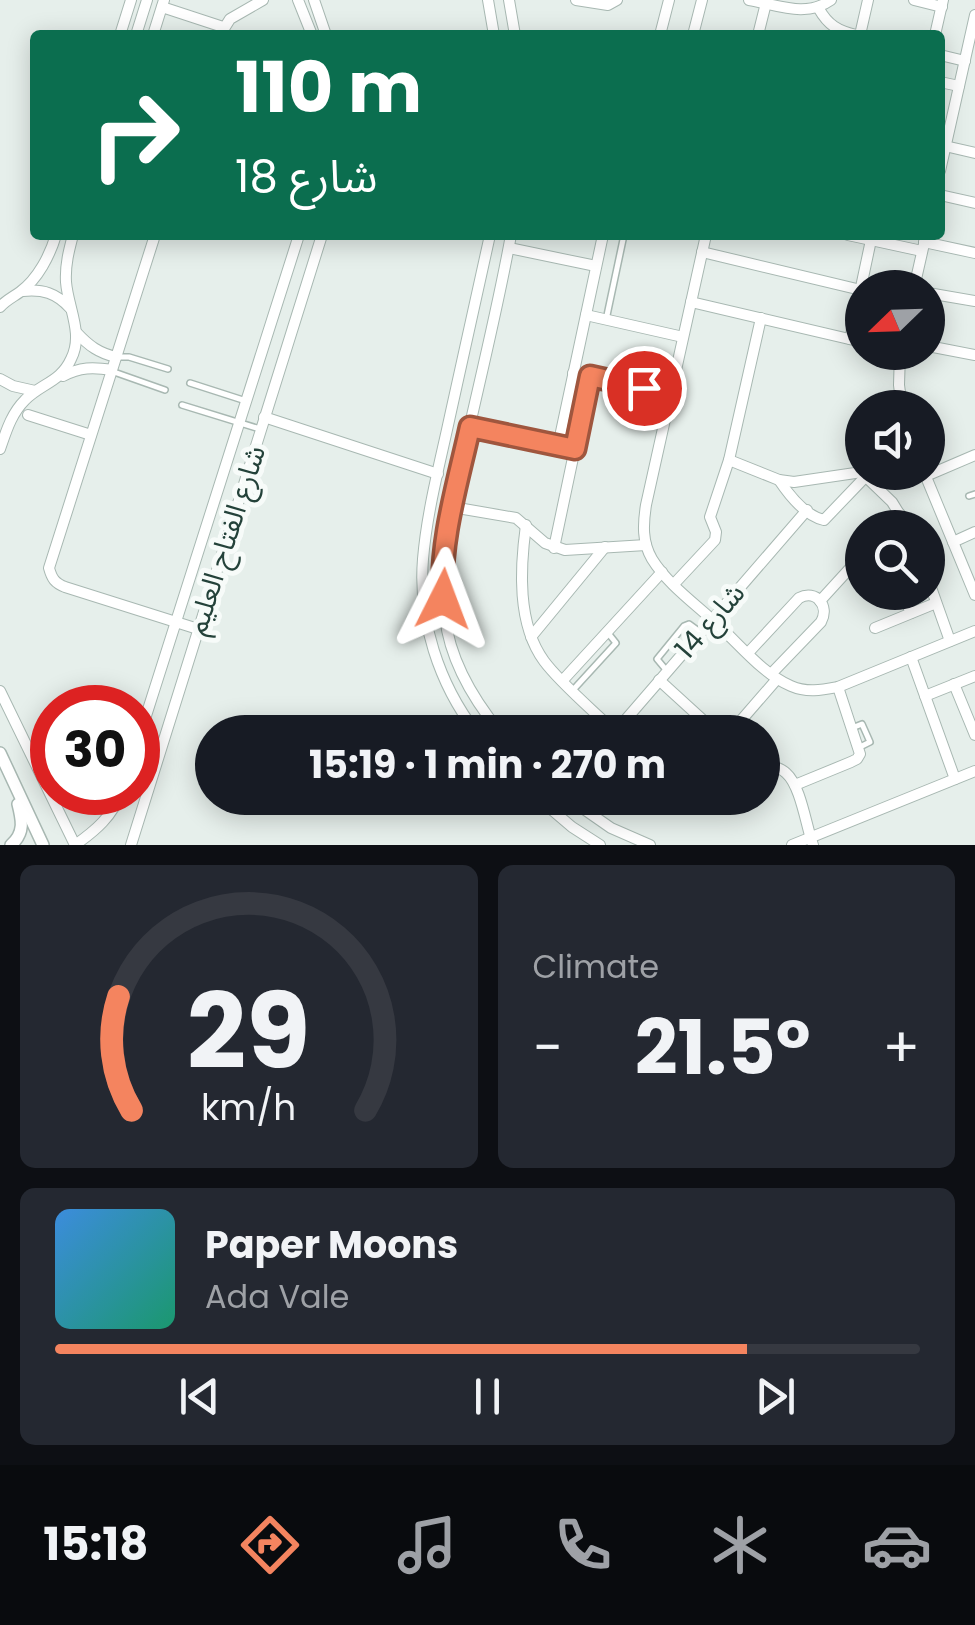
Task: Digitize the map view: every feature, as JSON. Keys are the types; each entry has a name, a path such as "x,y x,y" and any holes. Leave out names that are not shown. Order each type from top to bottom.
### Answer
{"street":[{"path":"122,30 131,0"},
{"path":"138,30 148,0"},
{"path":"223,30 241,11 264,0"},
{"path":"298,0 310,30"},
{"path":"314,0 324,30"},
{"path":"488,0 493,30"},
{"path":"509,0 514,30"},
{"path":"576,0 608,5 617,0"},
{"path":"661,30 669,0"},
{"path":"694,30 702,0"},
{"path":"750,0 804,10 819,9 831,0"},
{"path":"859,30 868,0"},
{"path":"914,0 942,4 936,30"},
{"path":"155,30 163,3 220,30"},
{"path":"759,30 766,3"},
{"path":"819,9 839,30"},
{"path":"945,150 975,15"},
{"path":"945,56 965,61"},
{"path":"945,83 959,86"},
{"path":"946,146 975,152"},
{"path":"945,196 975,203"},
{"path":"1,304 22,291 40,271 55,240"},
{"path":"58,379 72,358 77,333 66,272 73,240"},
{"path":"153,240 49,568 57,584 198,629"},
{"name":"شارع الفتاح العليم","path":"155,685 297,240"},
{"name":"شارع الفتاح العليم","path":"131,845 320,240"},
{"path":"463,715 438,666 425,615 422,562 489,240"},
{"path":"558,446 602,240"},
{"path":"702,240 643,525 646,545 662,572 774,676 794,688 816,692 838,687 975,631"},
{"path":"865,270 872,240 924,243 975,253"},
{"path":"486,715 457,665 445,621 441,576 452,507 510,241 596,266"},
{"path":"918,270 924,243"},
{"path":"702,252 845,286"},
{"path":"22,291 49,292 71,308"},
{"path":"945,296 975,301"},
{"path":"691,302 845,337"},
{"path":"586,315 684,336"},
{"path":"674,584 715,540 710,517 729,460 761,318"},
{"path":"77,333 88,345 116,357"},
{"path":"945,349 975,355"},
{"path":"0,450 18,408 35,391 74,370 112,370"},
{"path":"573,373 670,394"},
{"path":"554,548 590,376"},
{"path":"0,379 35,391"},
{"path":"28,414 91,434"},
{"path":"264,417 438,474"},
{"path":"470,427 575,449"},
{"path":"945,466 975,455"},
{"path":"729,460 778,480 845,476"},
{"path":"778,480 819,520 824,520 851,490"},
{"path":"881,490 897,510"},
{"path":"932,490 975,595"},
{"path":"452,507 516,518 554,548 646,545"},
{"name":"شارع 14","path":"630,715 807,510"},
{"path":"526,525 520,572 531,638 544,661 598,715"},
{"path":"953,542 975,532"},
{"path":"531,638 606,547"},
{"path":"563,680 662,572"},
{"path":"820,600 845,573"},
{"path":"743,715 821,622 825,615 820,600 806,594 799,598 748,653"},
{"path":"909,610 911,614"},
{"path":"875,628 920,610"},
{"path":"939,610 950,641"},
{"path":"911,657 956,779"},
{"path":"663,676 700,715"},
{"path":"925,696 975,676"},
{"path":"954,684 975,735"},
{"path":"795,785 856,760 860,754 838,687"},
{"path":"0,691 75,845 110,815"},
{"path":"160,710 170,714"},
{"path":"0,753 43,845"},
{"path":"780,769 795,785 812,842"},
{"path":"792,845 812,842 975,771"},
{"path":"11,845 23,825 14,783"},
{"path":"558,815 600,845"},
{"path":"592,815 610,828 650,845"}],"lane":[{"path":"606,320 623,240"},
{"path":"116,357 168,369"},
{"path":"112,370 164,390"},
{"path":"190,383 246,401"},
{"path":"182,405 260,430"},
{"path":"573,690 616,642 608,632"}],"route":[{"path":"443,599 441,576 446,542 470,427 575,449 590,376 644,388"}]}
